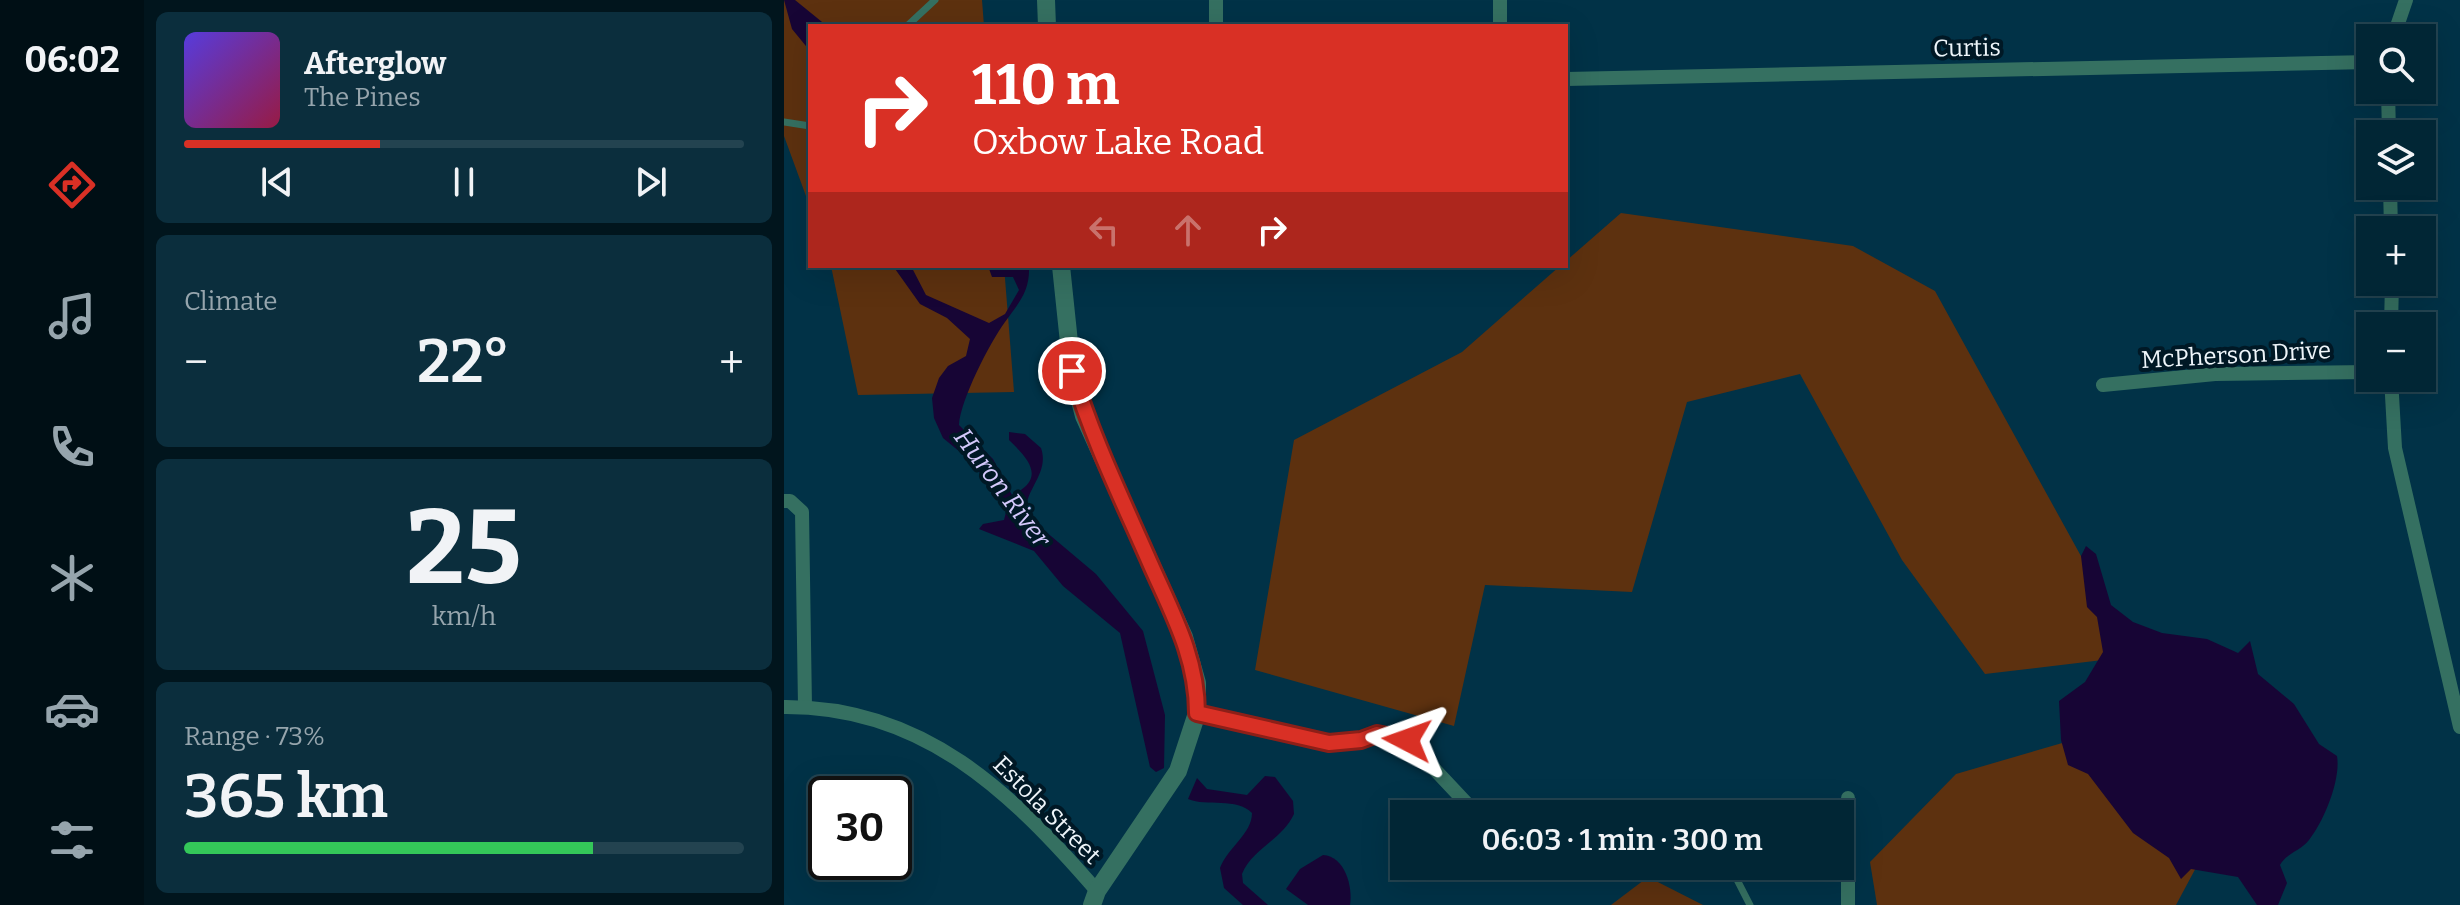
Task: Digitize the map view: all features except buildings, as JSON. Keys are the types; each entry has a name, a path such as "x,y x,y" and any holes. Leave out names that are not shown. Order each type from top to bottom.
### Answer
{"street":[{"path":"1046,0 1047,24"},
{"path":"1216,0 1216,24"},
{"path":"1500,0 1500,24"},
{"path":"2396,24 2401,6 2406,0"},
{"name":"Curtis","path":"1568,79 2356,62"},
{"path":"1061,268 1072,371 1084,416 1184,637 1197,683 1197,713 1178,771 1094,898"},
{"name":"McPherson Drive","path":"2103,385 2215,374 2356,372"},
{"path":"2392,392 2395,448 2460,727"},
{"path":"784,501 790,501 802,512 805,707"},
{"name":"Estola Street","path":"784,707 805,707 884,723 924,740 979,771 1051,839 1094,898"},
{"path":"1197,713 1329,743 1361,740 1377,734 1407,740 1463,800"},
{"path":"1848,798 1848,905"}],"lane":[{"path":"909,24 935,0"},
{"path":"784,122 808,126"},
{"path":"1737,880 1750,905"}],"shaded area":[{"path":"784,0 982,0 984,24 808,24 808,202 784,136"},
{"path":"1621,213 1853,246 1935,291 2136,656 1985,674 1902,560 1800,374 1687,402 1632,592 1485,585 1454,726 1255,670 1294,440 1462,352 1558,268 1568,268 1568,259"},
{"path":"831,268 1004,268 1014,392 858,395"},
{"path":"2083,737 2206,849 2176,905 1877,905 1870,862 1956,774"},
{"path":"1644,880 1654,880 1703,905 1611,905"}],"water":[{"path":"784,0 795,0 825,24 808,24 808,49 792,29"},
{"name":"Huron River","path":"894,268 912,268 926,295 989,323 1005,314 1019,290 1013,277 992,277 989,268 1029,268 1026,290 977,372 964,402 959,425 993,459 1012,495 1022,489 1032,476 1028,462 1009,440 1009,432 1025,434 1041,448 1042,466 1028,498 1026,515 1096,574 1143,631 1165,715 1164,768 1156,772 1150,767 1120,633 1063,586 1034,551 979,529 983,524 1004,520 1007,508 971,461 943,438 934,418 932,398 939,378 948,366 966,356 970,339 947,318 920,304"},
{"path":"2086,546 2096,554 2111,605 2133,622 2162,633 2207,639 2238,653 2250,641 2258,674 2294,704 2319,744 2337,756 2334,788 2320,822 2309,840 2280,865 2287,883 2278,905 2257,905 2238,877 2191,869 2181,879 2169,858 2133,833 2088,774 2068,765 2061,740 2059,701 2085,682 2103,652 2097,617 2087,607 2081,556"},
{"path":"1265,776 1275,777 1293,801 1294,814 1242,874 1243,883 1268,905 1243,905 1224,888 1220,868 1248,828 1252,813 1238,805 1188,799 1197,778 1207,789 1247,795"},
{"path":"1323,855 1337,861 1346,874 1350,905 1308,905 1286,889 1300,869"}],"route":[{"path":"1072,371 1084,416 1184,637 1197,683 1197,713 1329,743 1361,740 1377,734 1407,740"}]}
